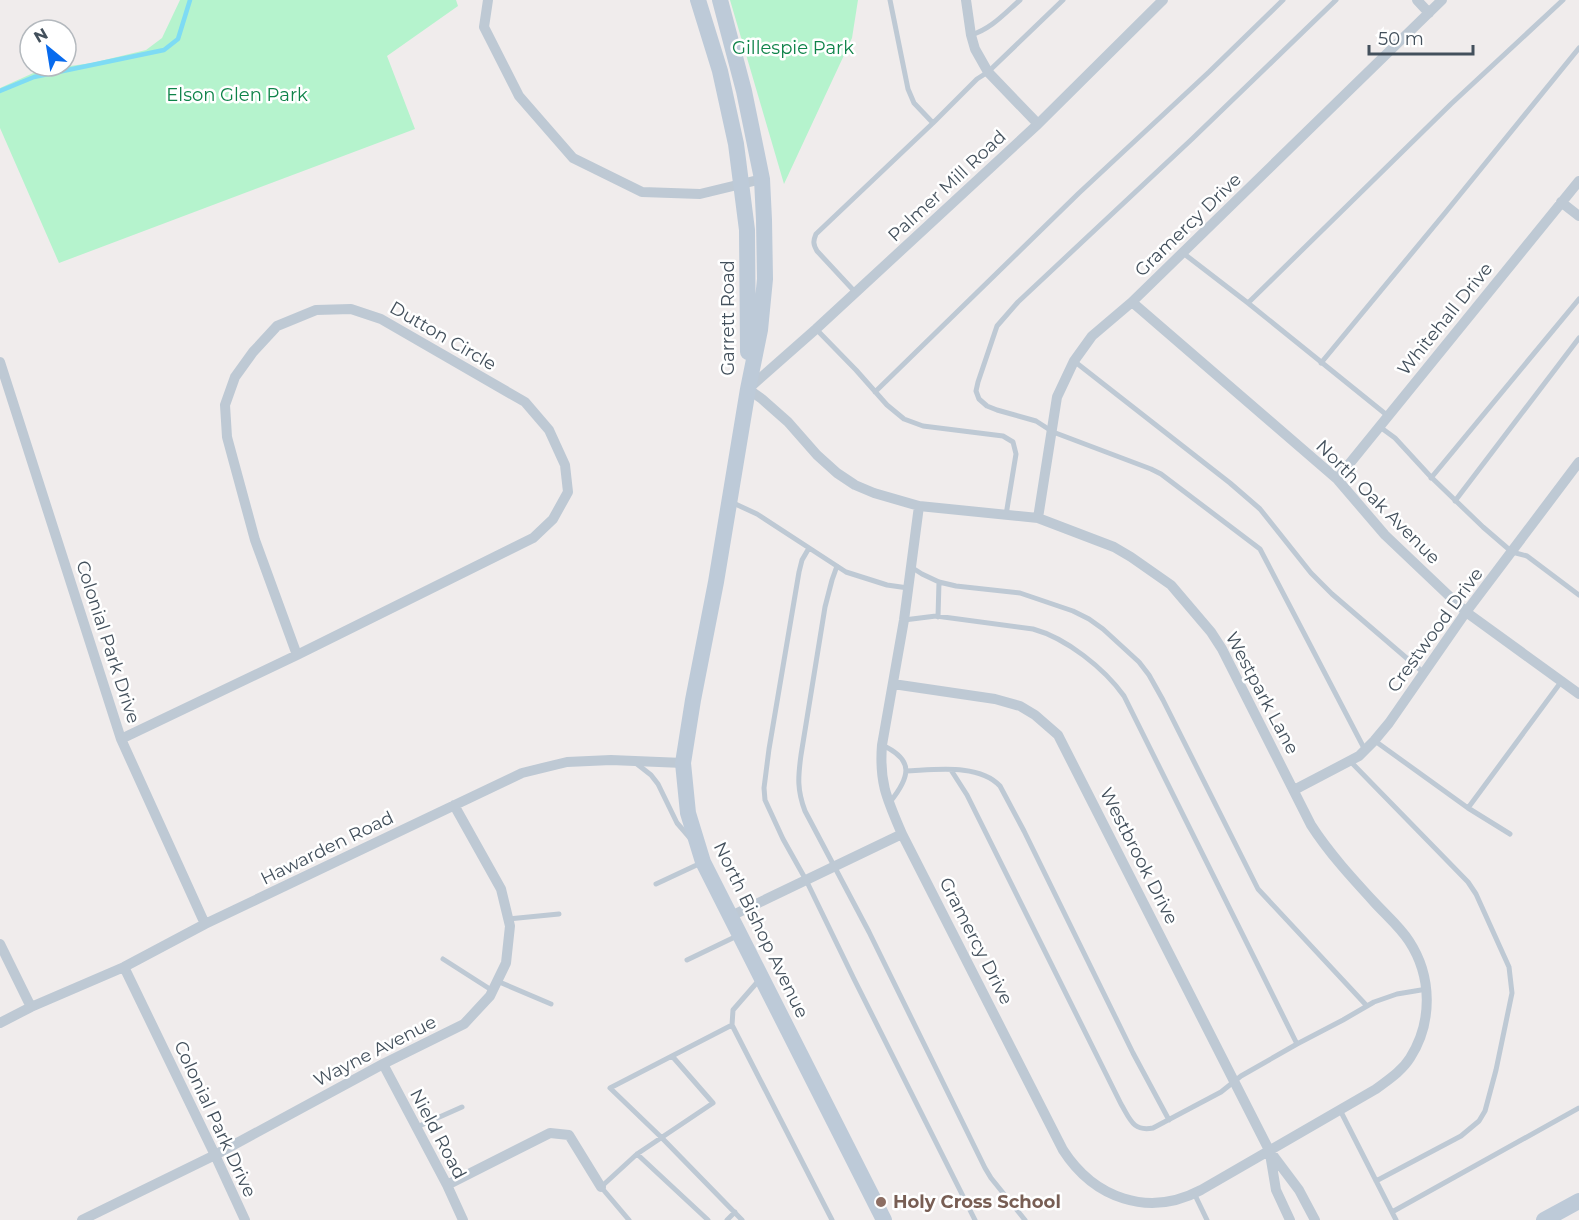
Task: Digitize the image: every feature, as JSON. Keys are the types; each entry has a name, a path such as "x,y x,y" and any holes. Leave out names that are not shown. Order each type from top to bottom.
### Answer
{"main road":[{"name":"Garrett Road","path":"698,0 720,71 736,144 747,230 748,389"},
{"name":"Garrett Road","path":"720,0 744,91 762,179 765,279 760,330 748,389"},
{"name":"North Bishop Avenue","path":"748,389 683,764 688,813 701,855 884,1220"},
{"path":"1544,1220 1579,1201"}],"street":[{"path":"488,0 484,27 519,96 573,158 642,192 700,194 762,179"},
{"path":"966,0 975,49 988,72 1038,124"},
{"name":"Palmer Mill Road","path":"748,389 856,293 1038,124 1163,0"},
{"path":"1417,0 1429,13"},
{"name":"Gramercy Drive","path":"1038,518 1057,397 1074,361 1092,336 1132,302 1442,0"},
{"name":"Whitehall Drive","path":"1337,479 1579,181"},
{"path":"1561,202 1579,216"},
{"name":"North Oak Avenue","path":"1132,302 1337,479 1385,535 1466,612 1579,694"},
{"name":"Dutton Circle","path":"121,739 297,655 533,538 553,519 568,492 565,465 549,430 525,402 381,319 351,309 316,310 278,326 253,352 235,376 225,405 228,437 255,540 297,655"},
{"name":"Colonial Park Drive","path":"0,362 121,739 205,924"},
{"name":"Westpark Lane","path":"748,389 788,422 837,473 855,484 874,493 919,506 1038,518 1114,547 1171,585 1211,632 1222,649 1311,825 1321,841 1408,940 1424,973 1427,989 1427,1008 1418,1042 1409,1059 1395,1074 1376,1089 1269,1150"},
{"name":"Crestwood Drive","path":"1294,790 1350,761 1374,741 1466,612 1579,462"},
{"name":"Gramercy Drive","path":"919,506 909,588 882,745 880,766 883,786 902,834 1063,1150 1078,1170 1102,1190 1129,1201 1156,1202 1194,1194 1269,1150"},
{"name":"Westbrook Drive","path":"893,684 995,699 1020,706 1035,714 1058,735 1269,1150 1299,1190 1315,1220"},
{"name":"Hawarden Road","path":"0,1023 31,1007 124,967 205,924 522,773 567,762 611,760 683,764"},
{"name":"Wayne Avenue","path":"82,1220 215,1155 383,1064 464,1024 490,996 506,963 510,926 501,889 454,805"},
{"path":"731,916 902,834"},
{"path":"0,944 31,1007"},
{"name":"Colonial Park Drive","path":"124,967 245,1220"},
{"name":"Nield Road","path":"383,1064 463,1220"},
{"path":"447,1185 550,1133 569,1136 602,1186"},
{"name":"Westbrook Drive","path":"1269,1150 1276,1190 1290,1220"}],"lane":[{"path":"890,0 908,89 914,103 933,123"},
{"path":"971,35 991,26 1020,0"},
{"path":"856,293 817,251 813,244 816,234 1063,0"},
{"path":"875,392 1079,193 1283,0"},
{"path":"1336,0 1018,302 997,326 976,392 979,399 987,406 1036,421 1051,430 1161,474 1260,549 1365,750"},
{"path":"1248,303 1459,97 1563,0"},
{"path":"1321,363 1579,48"},
{"path":"1182,253 1388,416"},
{"path":"1431,478 1579,299"},
{"path":"816,329 887,405 904,419 923,426 1003,436 1013,442 1016,454 1006,515"},
{"path":"1455,501 1579,338"},
{"path":"1074,361 1260,509 1311,573 1332,594 1424,673"},
{"path":"1379,427 1395,438 1431,478 1512,552 1527,556 1579,594"},
{"path":"729,501 757,514 846,572 909,588"},
{"path":"809,548 802,560 799,572 769,749 764,788 765,800 975,1220"},
{"path":"837,566 825,607 798,777 800,794 805,811 835,866 985,1168 1025,1220"},
{"path":"911,567 939,582 1020,593 1073,611 1102,628 1139,662 1163,700 1258,889 1367,1006"},
{"path":"938,616 939,582"},
{"path":"904,620 938,616 1046,632 1104,672 1124,696 1297,1044"},
{"path":"1468,808 1561,682"},
{"path":"1374,741 1468,808 1510,834"},
{"path":"882,745 895,751 902,758 906,771 904,780 889,803"},
{"path":"633,761 651,775 658,784 677,823 701,855 656,884"},
{"path":"1350,761 1468,882 1504,953 1509,967 1512,993 1496,1070 1485,1111 1479,1121 1461,1136 1377,1181"},
{"path":"951,770 967,795 1132,1123 1139,1128 1146,1130 1153,1128 1221,1092 1241,1076 1374,1002 1397,994 1427,989"},
{"path":"906,771 974,771 994,779 1000,786 1168,1120"},
{"path":"508,919 559,914"},
{"path":"687,960 740,935"},
{"path":"443,959 495,986 550,1004"},
{"path":"762,977 733,1010 732,1025 832,1220"},
{"path":"732,1025 610,1088 742,1220"},
{"path":"629,1220 602,1186 638,1154 713,1103 672,1056"},
{"path":"417,1127 462,1107"},
{"path":"1392,1212 1579,1108"},
{"path":"1340,1110 1396,1220"},
{"path":"638,1154 708,1220"},
{"path":"1194,1194 1207,1220"},
{"path":"727,1220 735,1212"}],"green space":[{"name":"Elson Glen Park","path":"180,0 456,0 458,6 387,56 415,129 59,263 0,128 0,88 22,78 78,78 78,65 146,50 162,38"},
{"name":"Gillespie Park","path":"730,0 858,0 852,38 784,184"}],"waterway":[{"path":"0,91 34,77 164,50 178,39 190,0"}],"place":[{"name":"Holy Cross School","path":"881,1202"}]}
